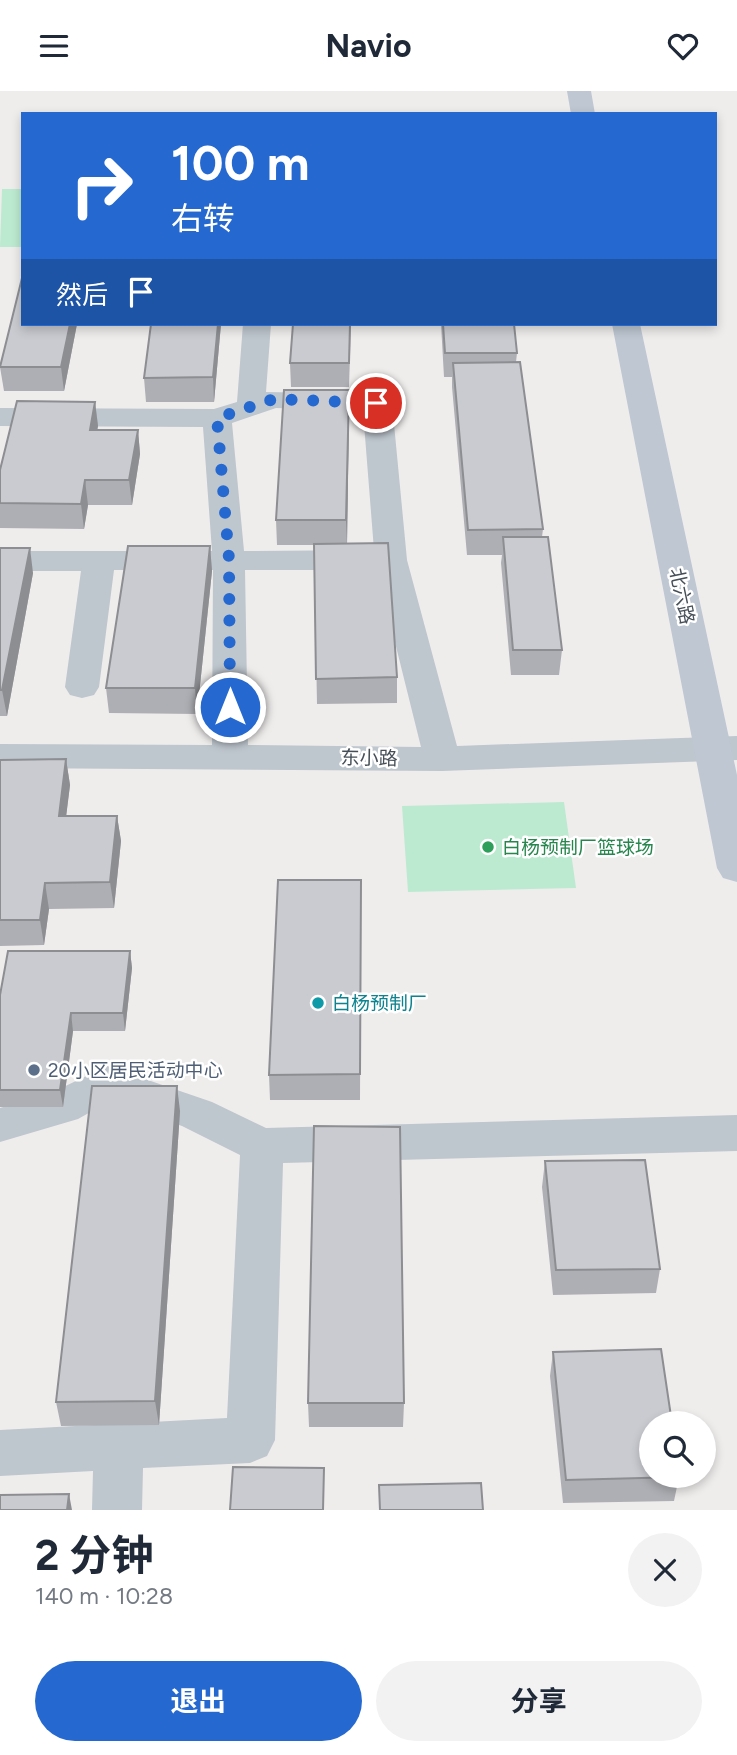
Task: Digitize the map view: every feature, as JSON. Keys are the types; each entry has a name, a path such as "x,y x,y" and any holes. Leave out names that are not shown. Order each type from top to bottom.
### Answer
{"street":[{"path":"579,91 583,112"},
{"path":"251,407 257,326"},
{"name":"北六路","path":"626,326 725,748 737,868"},
{"path":"0,417 217,418 274,399 376,403 391,560 442,759"},
{"path":"217,418 229,559 230,757"},
{"path":"82,687 99,560"},
{"path":"0,561 391,560"},
{"name":"东小路","path":"0,756 442,759 725,748"},
{"path":"0,1125 63,1107 107,1083 197,1114 262,1146 737,1133"},
{"path":"0,1453 250,1440 262,1146"},
{"path":"117,1510 119,1447"}],"green space":[{"path":"2,189 21,189 21,247 0,247"},
{"name":"白杨预制厂篮球场","path":"564,802 576,888 408,892 402,806"}],"building":[{"path":"21,282 21,326 70,326 61,367 0,367"},
{"path":"151,326 218,326 213,377 144,378"},
{"path":"293,326 350,326 349,363 290,363"},
{"path":"443,326 514,326 517,353 445,353"},
{"path":"520,362 543,529 468,530 453,363"},
{"path":"284,390 349,390 346,520 276,520"},
{"path":"17,401 95,402 90,430 138,430 129,480 85,480 81,504 0,503 0,470"},
{"path":"503,537 548,537 562,650 513,650"},
{"path":"388,543 397,677 316,679 314,544"},
{"path":"128,546 210,546 195,688 106,688"},
{"path":"0,548 30,548 2,690 0,690"},
{"path":"66,759 59,816 117,816 110,882 45,883 40,920 0,920 0,760"},
{"name":"白杨预制厂","path":"278,880 361,880 360,1074 269,1075"},
{"name":"20小区居民活动中心","path":"8,951 130,951 123,1013 71,1013 60,1090 0,1090 0,995"},
{"path":"92,1086 177,1086 155,1401 56,1402"},
{"path":"314,1126 400,1127 404,1403 308,1403"},
{"path":"645,1160 660,1269 556,1270 545,1161"},
{"path":"661,1349 670,1411 639,1411 639,1478 566,1480 553,1352"},
{"path":"233,1467 324,1468 323,1510 230,1510"},
{"path":"481,1483 483,1510 380,1510 379,1485"},
{"path":"69,1494 67,1510 0,1510 0,1495"}],"place":[{"name":"白杨预制厂篮球场","path":"488,847"},
{"name":"白杨预制厂","path":"318,1003"},
{"name":"20小区居民活动中心","path":"34,1070"}],"route":[{"path":"230,707 229,559 217,418 274,399 376,403"}]}
